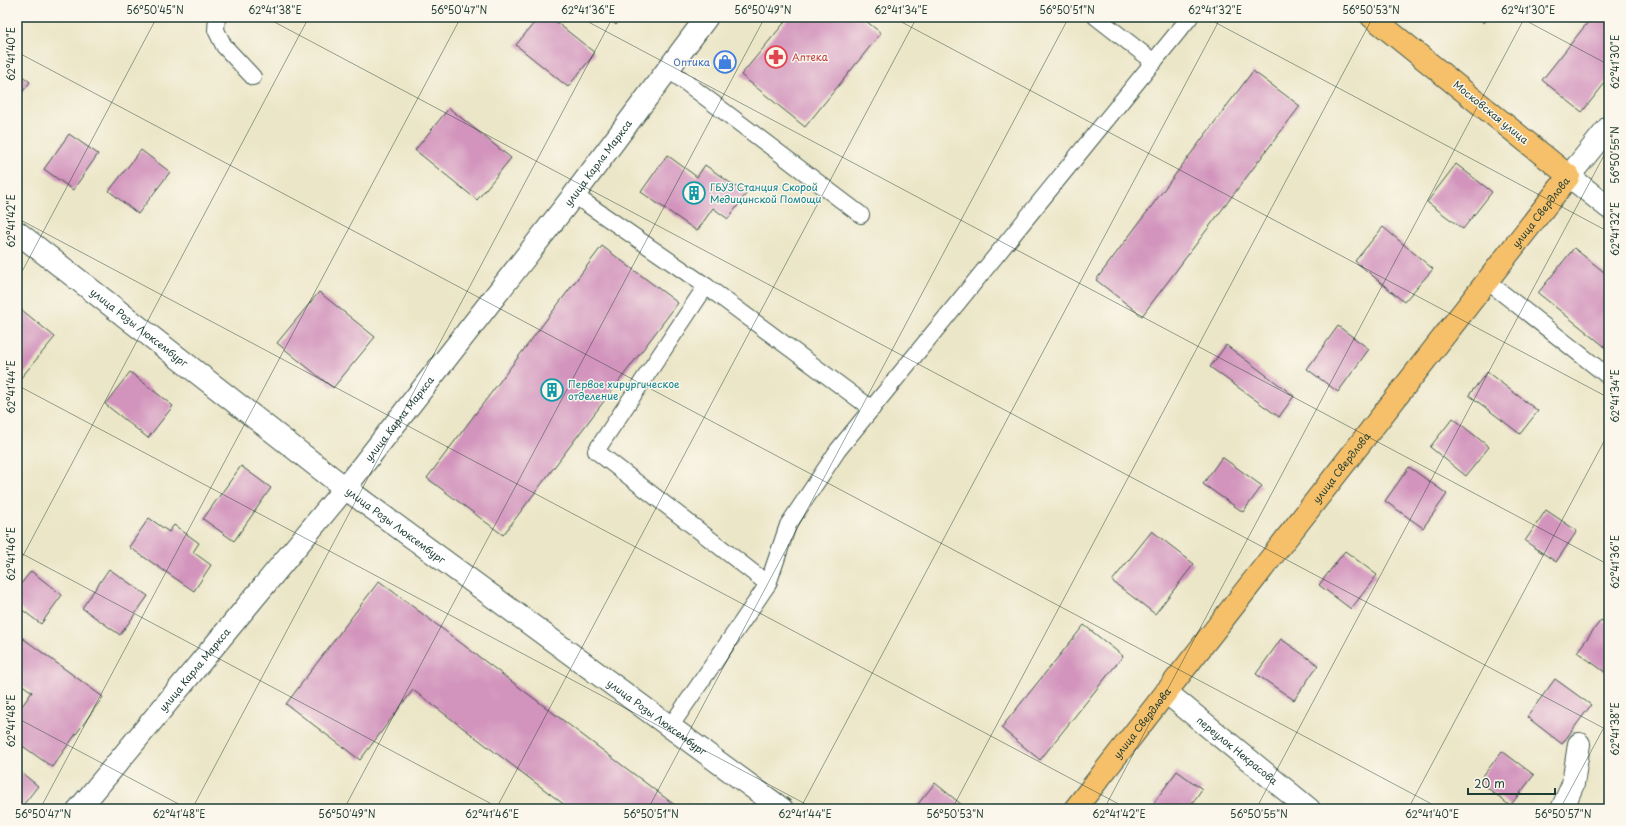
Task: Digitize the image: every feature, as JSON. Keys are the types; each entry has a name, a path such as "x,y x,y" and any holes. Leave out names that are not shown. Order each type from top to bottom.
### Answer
{"main road":[{"name":"Московская улица","path":"1372,17 1570,176"},
{"name":"улица Свердлова","path":"1075,809 1486,281 1570,176"}],"street":[{"name":"улица Карла Маркса","path":"79,809 345,488 574,195 707,17"},
{"name":"улица Свердлова","path":"1570,176 1609,127"},
{"name":"Московская улица","path":"1570,176 1609,208"},
{"name":"улица Розы Люксембург","path":"17,232 345,488 782,809"},
{"name":"переулок Некрасова","path":"1166,692 1309,809"},
{"path":"1562,809 1573,784 1579,744"}],"lane":[{"path":"217,17 216,30 224,46 253,76"},
{"path":"1096,17 1154,62"},
{"path":"670,727 768,584 788,525 838,450 1190,17"},
{"path":"668,69 861,215"},
{"path":"574,195 706,286 872,409"},
{"path":"1486,281 1609,377"},
{"path":"706,286 596,451 768,584"}],"building":[{"path":"539,17 550,17 595,53 568,87 516,45"},
{"path":"607,17 623,17 616,25"},
{"path":"789,17 861,17 881,33 805,127 741,75"},
{"path":"1476,17 1489,17 1484,23"},
{"path":"1592,17 1609,17 1609,78 1582,112 1542,80"},
{"path":"1253,71 1300,106 1142,316 1096,280"},
{"path":"17,72 30,82 17,99"},
{"path":"449,108 511,158 477,200 415,150"},
{"path":"69,134 98,154 73,190 44,169"},
{"path":"141,150 170,172 138,214 109,191"},
{"name":"ГБУЗ Станция Скорой Медицинской Помощи","path":"667,155 697,177 705,165 746,194 728,219 713,208 697,231 641,192"},
{"path":"1456,164 1492,192 1463,229 1427,202"},
{"path":"1383,227 1433,269 1404,302 1355,261"},
{"name":"Первое хирургическое отделение","path":"602,246 678,303 503,535 427,478"},
{"path":"1574,248 1609,276 1609,350 1538,293"},
{"path":"319,292 375,337 333,388 277,343"},
{"path":"17,306 55,337 20,379 17,377"},
{"path":"1338,326 1369,349 1338,392 1307,369"},
{"path":"1226,345 1294,396 1279,417 1210,367"},
{"path":"130,372 173,406 148,438 105,404"},
{"path":"1487,372 1538,411 1520,434 1469,395"},
{"path":"1453,418 1489,447 1466,476 1430,447"},
{"path":"1222,457 1262,486 1243,512 1203,484"},
{"path":"241,466 271,488 234,541 203,519"},
{"path":"1409,467 1447,494 1423,528 1385,501"},
{"path":"1546,510 1577,531 1556,562 1525,541"},
{"path":"149,518 169,532 174,525 199,543 193,552 211,565 194,591 129,547"},
{"path":"1152,531 1194,564 1155,614 1112,581"},
{"path":"1345,551 1377,575 1351,609 1319,585"},
{"path":"109,569 148,596 120,635 82,608"},
{"path":"31,571 62,595 41,624 17,606 17,589"},
{"path":"379,581 680,809 570,809 413,690 360,760 286,704"},
{"path":"1601,620 1609,625 1609,675 1577,652"},
{"path":"1084,625 1123,656 1040,760 1001,728"},
{"path":"17,634 103,697 52,767 17,742 17,713 32,692 17,681"},
{"path":"1281,639 1318,665 1294,700 1256,674"},
{"path":"1555,679 1591,705 1562,744 1527,717"},
{"path":"1502,751 1534,775 1510,806 1479,781"},
{"path":"17,769 38,786 20,809 17,809"},
{"path":"1177,771 1202,789 1191,805 1197,809 1160,809 1153,804"},
{"path":"935,783 967,809 914,809"}],"place":[{"name":"Аптека","path":"776,57"},
{"name":"Оптика","path":"725,62"},
{"name":"ГБУЗ Станция Скорой Медицинской Помощи","path":"694,193"},
{"name":"Первое хирургическое отделение","path":"552,390"}]}
